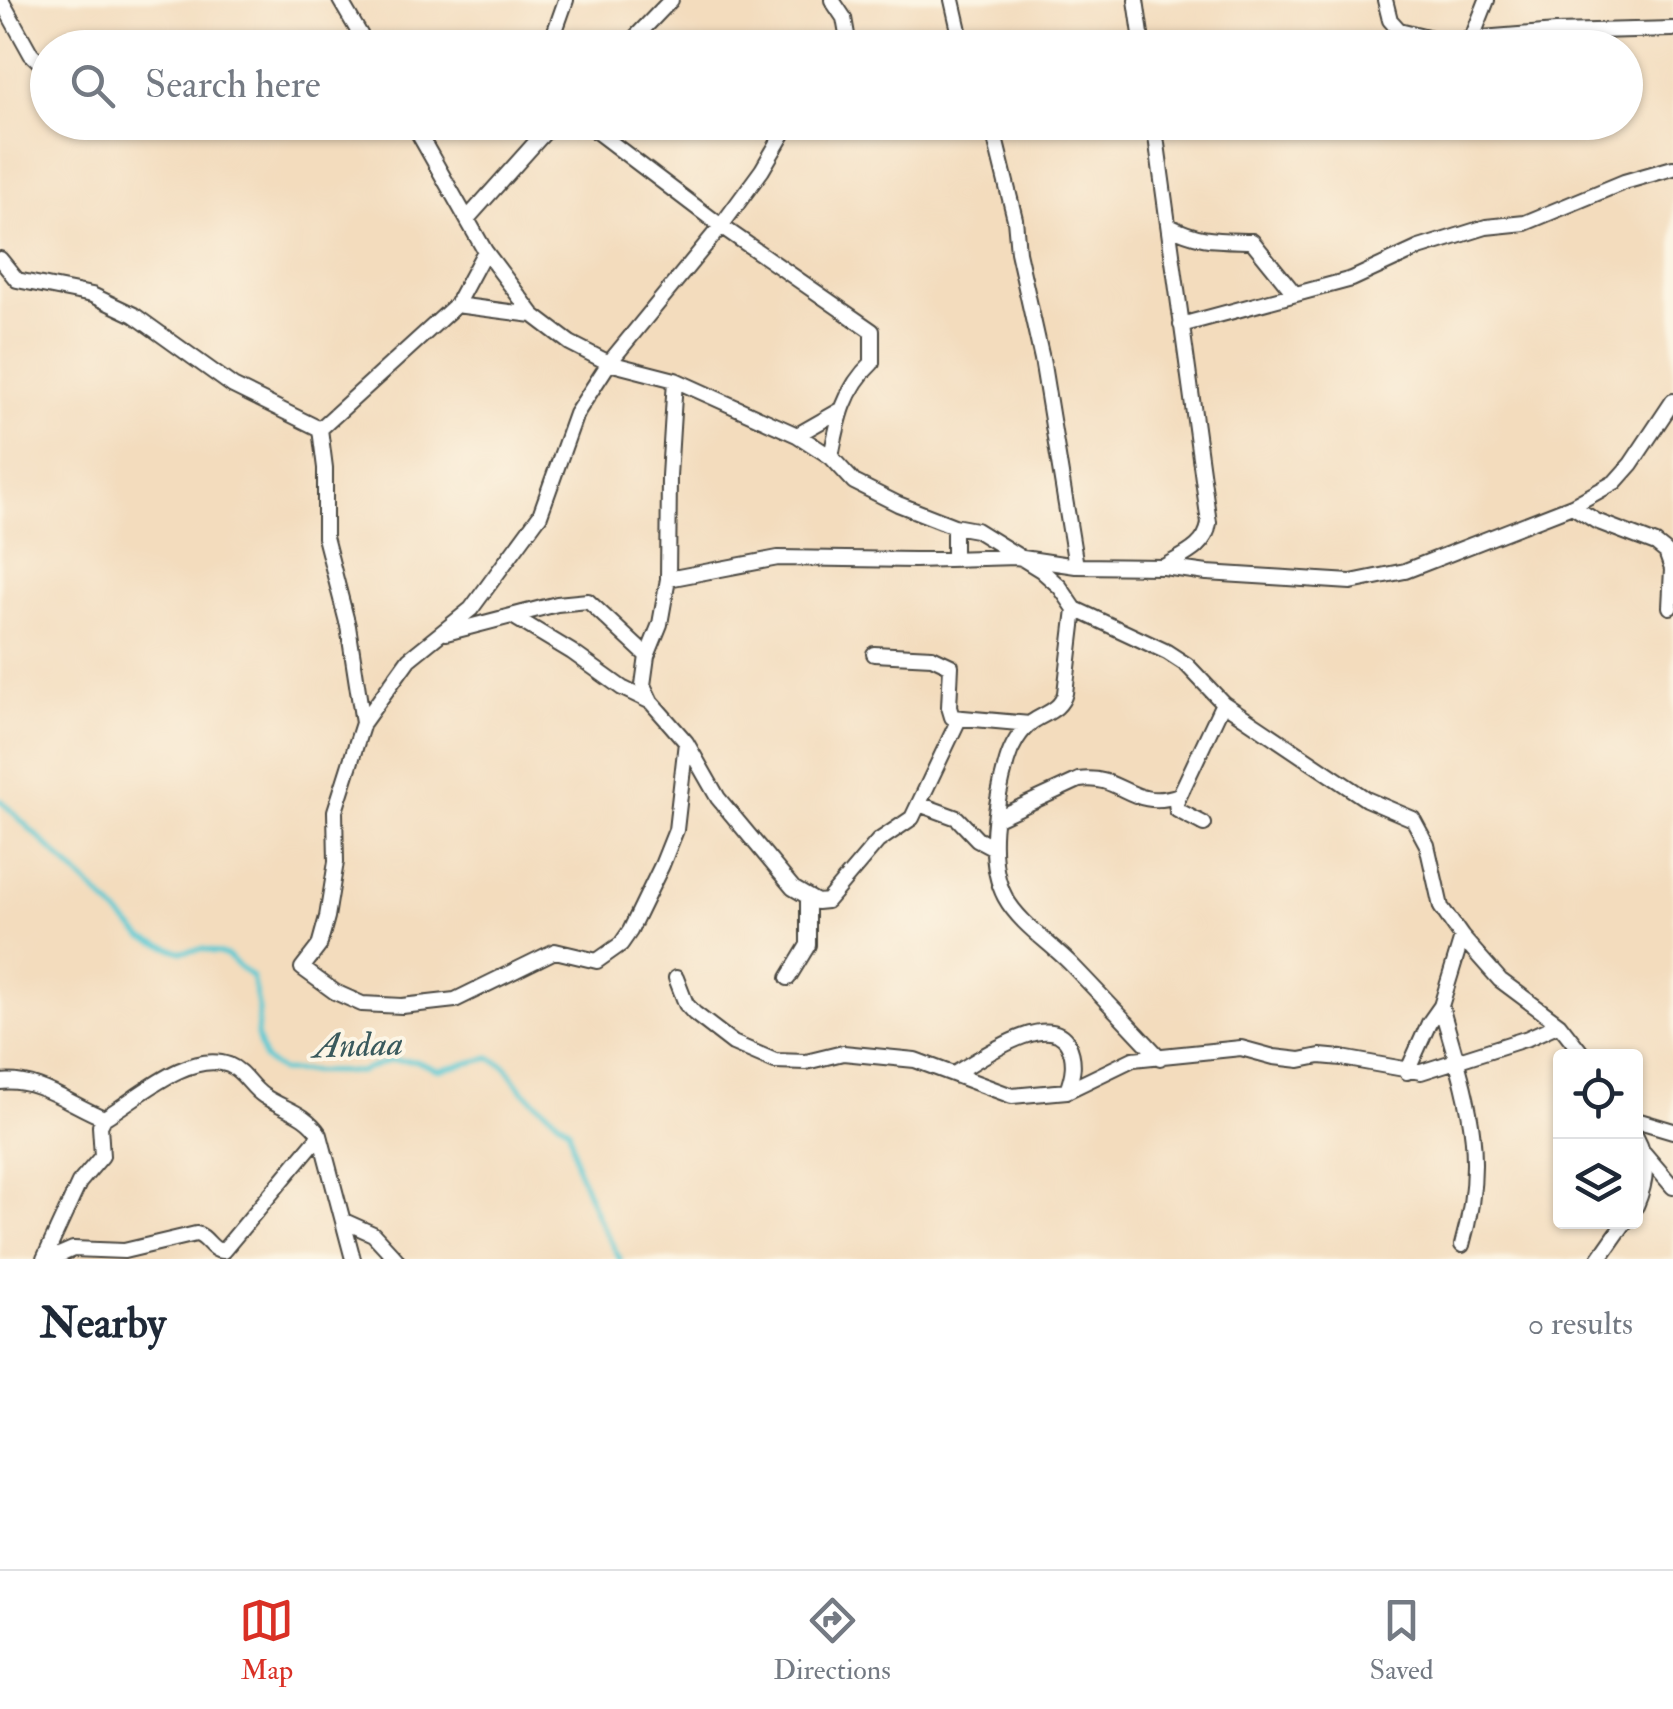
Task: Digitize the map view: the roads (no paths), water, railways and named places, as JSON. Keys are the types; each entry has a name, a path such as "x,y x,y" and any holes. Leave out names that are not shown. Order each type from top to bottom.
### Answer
{"street":[{"path":"1,0 30,52"},
{"path":"340,0 358,30"},
{"path":"555,30 566,0"},
{"path":"642,30 671,0"},
{"path":"832,0 844,18 846,30"},
{"path":"952,0 959,30"},
{"path":"1136,0 1140,30"},
{"path":"1385,0 1390,20 1399,30"},
{"path":"1475,30 1487,0"},
{"path":"1643,30 1673,29"},
{"path":"422,140 485,251 533,315 570,342 609,363 675,380 797,435 830,457 854,482 954,526 983,534 1042,570 1075,609 1168,652 1186,664 1223,704 1366,800 1413,819 1432,862 1440,906 1462,937 1500,980 1559,1024 1579,1049"},
{"path":"467,219 538,140"},
{"path":"608,140 872,331 872,363 856,378 839,411 830,457"},
{"path":"686,742 676,830 630,931 610,954 597,961 562,951 544,954 455,1000 402,1006 362,1004 335,992 302,968 319,946 336,862 335,811 363,723 409,659 471,609 540,515 576,414 609,363 722,226 780,140"},
{"path":"996,140 1016,218 1018,252 1042,358 1076,566"},
{"path":"1157,140 1209,523 1198,547 1164,567"},
{"path":"1180,325 1352,279 1419,248 1476,230 1525,223 1624,182 1673,168"},
{"path":"1169,226 1209,241 1252,241 1294,293"},
{"path":"320,429 456,306 485,251"},
{"path":"1,266 26,284 92,295 134,314 234,386 320,429"},
{"path":"456,306 533,315"},
{"path":"675,380 668,579 643,685 651,702 686,742 718,798 793,888 808,899 827,900 878,841 912,818 959,720"},
{"path":"668,579 778,558 1016,557 1076,566 1164,567 1350,582 1405,571 1572,506 1614,482 1631,464 1673,401"},
{"path":"797,435 839,411"},
{"path":"320,429 325,468 324,536 348,626 363,723"},
{"path":"1572,506 1666,552 1672,569 1670,607"},
{"path":"954,526 954,559"},
{"path":"1198,547 1207,573"},
{"path":"440,634 557,604 588,600 647,656"},
{"path":"1075,609 1063,701 1030,724 1008,758 994,848 1004,895 1017,914 1068,961 1160,1058"},
{"path":"514,616 622,688 651,702"},
{"path":"874,654 943,660 952,675 950,712 959,720 1030,724"},
{"path":"1204,824 1177,810 1179,795 1223,704"},
{"path":"997,818 1079,780 1092,778 1151,801 1179,795"},
{"path":"919,804 957,818 969,832 994,848"},
{"path":"788,978 808,945 808,899"},
{"path":"1407,1072 1442,1006 1462,937"},
{"path":"676,978 694,1013 733,1043 774,1060 790,1064 832,1054 868,1054 915,1060 1012,1096 1067,1091 1133,1059 1241,1048 1300,1060 1320,1056 1407,1072 1434,1070 1559,1024"},
{"path":"1442,1006 1470,1102 1475,1186 1462,1245"},
{"path":"954,1074 1026,1034 1052,1032 1068,1044 1073,1061 1067,1091"},
{"path":"47,1259 79,1183 102,1156 100,1126 104,1118 174,1072 209,1062 236,1070 258,1093 308,1120 320,1136 353,1259"},
{"path":"0,1082 41,1086 104,1118"},
{"path":"1643,1122 1673,1131"},
{"path":"47,1259 73,1249 124,1251 196,1234 214,1249 223,1251 320,1136"},
{"path":"1637,1139 1673,1186"},
{"path":"1643,1188 1644,1152"},
{"path":"344,1221 373,1234 396,1259"},
{"path":"1599,1259 1620,1229"}],"waterway":[{"name":"Andaa","path":"0,800 143,938 181,952 203,949 226,955 252,977 259,1010 257,1035 264,1059 281,1071 360,1072 390,1060 416,1061 438,1070 490,1058 505,1066 524,1092 569,1129 577,1167 620,1259"}]}
